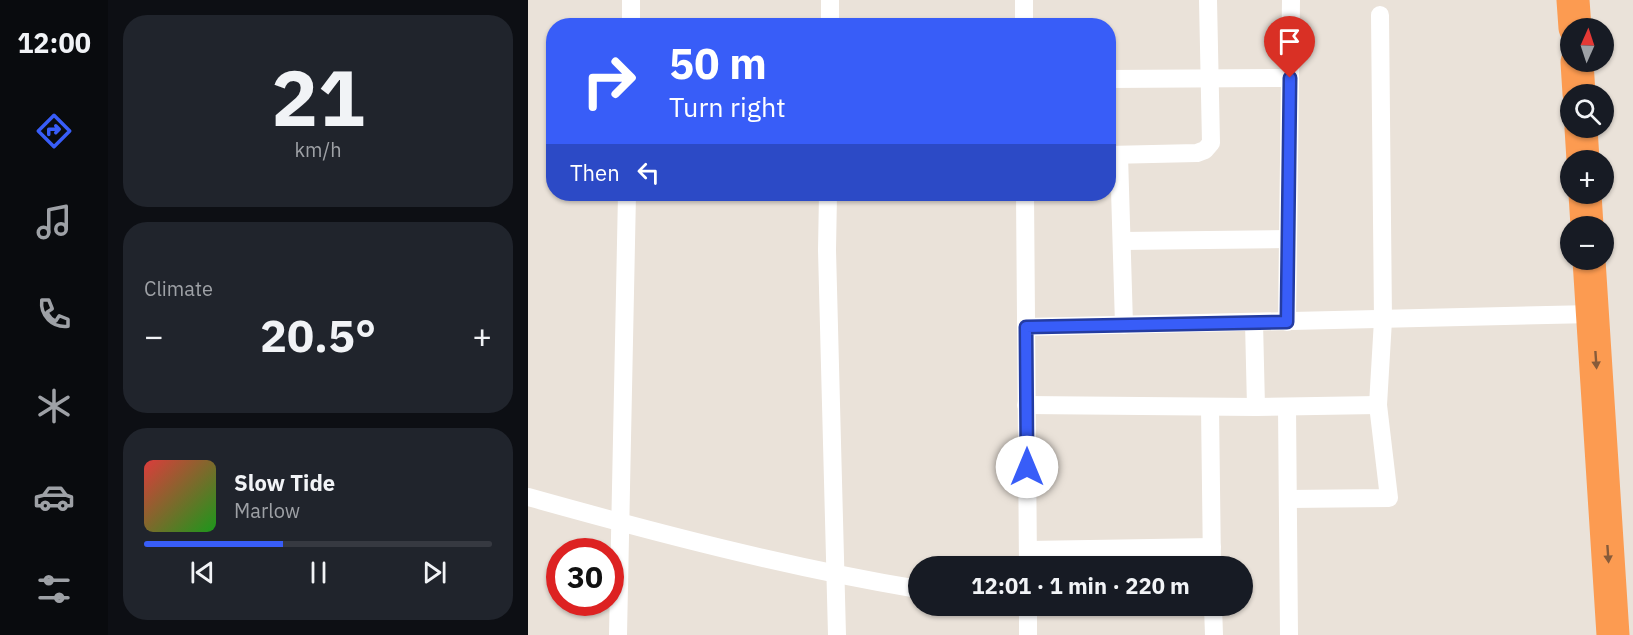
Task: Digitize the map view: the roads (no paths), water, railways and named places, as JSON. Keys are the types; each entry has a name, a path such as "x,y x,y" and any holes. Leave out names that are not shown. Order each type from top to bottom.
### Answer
{"highway":[{"path":"1573,0 1574,18"},
{"path":"1590,270 1613,635"}],"street":[{"path":"631,0 631,18"},
{"path":"830,0 830,18"},
{"path":"1024,0 1024,18"},
{"path":"1116,155 1197,153 1205,150 1211,143 1208,0"},
{"path":"1287,322 1291,0"},
{"path":"1288,499 1389,498 1378,405 1383,320 1380,15"},
{"path":"1116,79 1290,78"},
{"path":"1116,176 1122,241 1124,325"},
{"path":"618,635 627,201"},
{"path":"828,201 827,250 837,635"},
{"path":"1025,201 1028,556"},
{"path":"1122,241 1288,239"},
{"path":"1026,327 1593,314"},
{"path":"1254,322 1256,407"},
{"path":"1026,405 1287,407 1378,405"},
{"path":"1210,407 1212,556"},
{"path":"1287,407 1289,635"},
{"path":"528,497 620,523 835,575 908,587"},
{"path":"1074,556 1212,547"},
{"path":"1025,616 1028,635"},
{"path":"1213,616 1214,635"}]}
